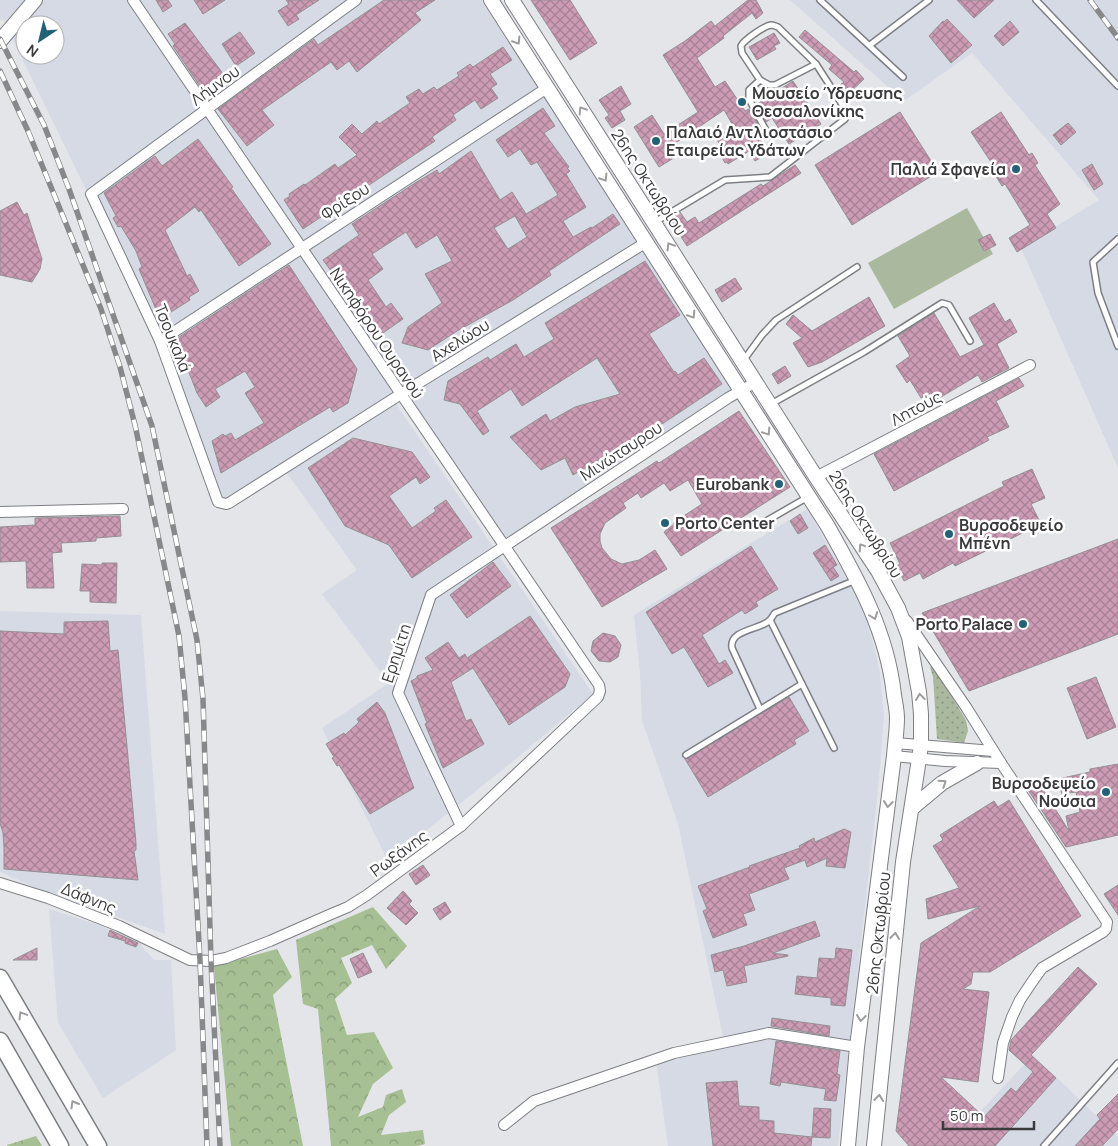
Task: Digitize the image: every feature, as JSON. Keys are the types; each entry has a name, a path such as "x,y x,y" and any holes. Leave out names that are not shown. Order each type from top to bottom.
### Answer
{"highway":[{"path":"0,978 98,1146"},
{"path":"0,1041 60,1146"}],"main road":[{"path":"0,41 35,0"},
{"name":"26ης Οκτωβρίου","path":"491,0 809,497 857,579 874,615 892,675 897,717 857,1048 848,1146"},
{"name":"26ης Οκτωβρίου","path":"512,0 878,571 898,608 908,637 919,692 921,752 903,862 874,1146"},
{"path":"912,808 942,783 977,763"}],"street":[{"name":"Νικηφόρου Ουρανού","path":"133,0 597,683"},
{"name":"Λήμνου","path":"91,194 356,0"},
{"name":"Φρίξου","path":"160,341 547,88"},
{"name":"Τσουκαλά","path":"91,194 160,341 216,498"},
{"name":"Αχελώου","path":"216,498 222,504 229,503 645,243"},
{"name":"Λητούς","path":"816,477 1030,365"},
{"name":"Μινώταυρου","path":"504,546 756,382"},
{"path":"0,512 123,508"},
{"name":"Ερημίτη","path":"461,826 398,693 431,595 504,546"},
{"path":"898,608 1106,919 1107,926 1103,932 1042,968 1032,982 1020,1000 1009,1026 1003,1043 998,1078"},
{"name":"Ρωξάνης","path":"164,948 190,960 211,961 226,958 270,941 354,903 417,860 461,826 598,697 600,691 597,683"},
{"path":"894,749 921,752 977,763 1001,763"},
{"path":"921,752 993,750"},
{"name":"Δάφνης","path":"0,883 48,898 119,926 164,948"},
{"path":"504,1125 534,1101 674,1053 769,1033 857,1048"}],"lane":[{"path":"870,45 929,0"},
{"path":"1036,0 1118,86"},
{"path":"822,1 903,77"},
{"path":"654,222 725,180 770,177 843,121 846,116 845,109 816,64 778,28 770,25 745,40 741,46 742,53 760,80 769,84 775,85 816,64"},
{"path":"760,80 749,90 748,96 769,136"},
{"path":"1118,239 1094,262 1098,293 1118,346"},
{"path":"743,362 762,335 776,320 858,267"},
{"path":"771,404 864,352 942,303 949,305 970,341"},
{"path":"761,524 809,497"},
{"path":"760,709 732,644 737,636 770,620 775,613 857,579"},
{"path":"770,620 834,748"},
{"path":"686,755 802,684"},
{"path":"1044,1146 1118,1063"}],"shaded area":[{"path":"0,0 482,0 732,390 504,546 401,394 229,503 216,498 160,341 25,65 65,65 65,15 15,15 15,44 3,19 0,21"},
{"path":"790,0 1118,0 1118,468 1021,248 1099,200 972,53 904,101"},
{"path":"396,404 593,694 511,763 388,861 322,728 389,683 322,594 357,570 286,472"},
{"path":"807,509 852,587 866,619 880,674 884,716 878,790 838,1146 668,1146 656,1061 725,1046 678,824 642,720 640,674 634,615"},
{"path":"0,611 141,615 165,934 41,890 0,872"},
{"path":"49,909 96,924 141,943 142,947 154,960 171,960 176,1050 103,1098 58,1023"},
{"path":"1033,1055 1118,1136 1118,1146 948,1146"}],"green space":[{"path":"967,208 993,254 894,309 868,263"},
{"path":"933,666 966,720 968,731 964,743 937,739 933,677 930,667"},
{"path":"373,907 407,946 386,969 372,945 341,958 352,983 335,999 347,1035 374,1032 393,1068 373,1084 358,1117 383,1107 386,1095 402,1089 406,1102 389,1115 381,1135 423,1130 425,1144 418,1146 331,1146 318,1009 303,1004 296,940"},
{"path":"277,949 292,977 273,995 303,1146 231,1146 214,966"},
{"path":"36,1136 42,1146 7,1146 7,1145"}],"building":[{"path":"156,0 168,0 172,6 163,12"},
{"path":"194,0 225,0 203,14"},
{"path":"286,0 319,0 296,15 299,19 288,26 278,11 289,4"},
{"path":"384,0 435,0 415,13 421,20 357,72 349,61 337,70 331,62 262,110 274,125 247,146 218,109 314,39 318,45"},
{"path":"531,0 570,0 597,43 570,60"},
{"path":"748,0 756,0 763,13 756,19 752,13 723,36 724,38 697,58 715,87 725,81 745,111 749,109 759,127 754,130 769,153 755,161 749,151 728,164 727,162 725,163 718,150 722,148 716,138 734,127 724,110 671,146 677,156 659,167 634,127 652,115 664,134 698,112 663,55 711,21 715,26"},
{"path":"957,0 994,0 974,18"},
{"path":"947,19 972,45 951,63 929,36"},
{"path":"1010,21 1019,32 1003,46 994,36"},
{"path":"185,23 224,75 204,89 201,88 173,46 175,44 168,34"},
{"path":"805,30 854,72 856,70 864,79 848,94 840,85 844,82 829,69 832,65 799,37"},
{"path":"240,32 255,53 236,66 222,44"},
{"path":"774,33 780,43 774,46 776,49 757,60 749,47"},
{"path":"503,47 512,60 490,74 497,84 491,88 498,98 481,109 475,100 453,115 456,120 432,137 435,141 303,229 284,200 290,196 289,194 335,164 338,168 357,155 339,137 352,124 362,134 377,121 379,124 410,103 406,97 419,89 423,94 434,87 437,90 459,76 457,73 470,64 473,67"},
{"path":"793,81 821,124 789,144 772,118 766,122 757,104"},
{"path":"621,86 631,104 620,111 625,120 612,128 605,118 609,115 599,100"},
{"path":"543,108 555,126 544,133 569,167 567,168 570,171 566,174 586,207 563,221 573,237 592,228 613,214 620,224 549,271 551,275 513,300 457,331 428,350 402,343 408,327 442,303 425,274 452,261 437,235 416,248 406,232 372,254 383,269 368,280 386,307 391,303 403,319 380,335 351,292 348,294 323,260 359,235 352,224 437,170 439,174 471,151 500,200 512,192 526,214 558,195 537,162 531,165 520,149 508,157 496,140","holes":["515,216 527,237 508,249 494,228"]},
{"path":"900,112 938,172 852,225 815,165"},
{"name":"Παλιά Σφαγεία","path":"1001,112 1029,155 1032,153 1038,163 1035,165 1060,204 1047,214 1056,228 1017,252 1009,238 1030,225 1005,184 1002,186 992,170 995,168 971,132"},
{"path":"1068,123 1076,132 1061,145 1053,135"},
{"path":"198,139 271,244 239,266 201,210 199,212 195,207 165,230 187,276 190,274 199,291 189,297 190,300 160,319 139,269 142,267 136,251 121,226 118,227 113,218 116,216 104,193 155,156 162,166"},
{"path":"1092,164 1103,184 1094,190 1082,170"},
{"path":"795,165 801,173 687,246 669,218 680,212 687,222 695,217 699,223"},
{"path":"17,202 24,215 27,213 42,259 40,269 32,282 0,275 0,211"},
{"path":"990,234 996,245 984,251 978,240"},
{"path":"645,261 680,315 649,334 674,372 678,375 704,358 722,384 629,446 628,443 573,475 565,458 541,470 510,437 546,414 550,421 575,407 620,394 597,358 522,406 511,389 477,411 489,431 483,435 460,404 444,400 448,381 488,357 490,360 516,344 524,357 554,339 545,323"},
{"path":"289,265 357,369 348,403 333,412 330,407 221,473 212,441 223,434 225,436 231,433 235,440 264,423 245,393 255,387 245,371 215,389 220,397 206,407 197,393 176,339"},
{"path":"735,278 742,289 722,302 715,290"},
{"path":"869,297 885,326 822,362 808,367 793,343 802,338 786,324 793,315 812,331"},
{"path":"994,303 1005,322 1010,319 1017,332 997,344 1009,368 982,382 978,375 936,400 931,393 921,398 910,380 907,383 896,366 910,356 898,336 934,313 960,357 984,345 969,318"},
{"path":"785,366 791,376 778,384 772,374"},
{"path":"1019,378 1024,386 996,401 1009,427 987,437 989,440 894,491 874,454"},
{"path":"739,411 790,487 681,556 664,532 673,523 702,504 688,480 670,491 664,483 641,498 638,493 623,503 626,508 605,523 600,534 602,548 611,559 622,564 639,560 655,550 667,569 602,607 551,528 657,461 659,463"},
{"path":"353,438 412,452 430,477 420,484 416,477 389,496 412,528 436,511 434,508 446,500 472,537 412,578 389,545 345,526 308,468"},
{"name":"Βυρσοδεψείο Μπένη","path":"1032,469 1045,498 1031,504 1041,524 955,566 953,563 923,579 920,573 904,581 897,566 900,564 890,543 1004,486 1002,482"},
{"path":"800,514 808,528 798,534 790,521"},
{"path":"120,516 121,536 96,538 96,541 61,543 62,552 52,553 54,588 27,588 26,561 0,562 0,527 35,525 35,518"},
{"name":"Porto Palace","path":"1118,539 1118,634 969,691 922,613"},
{"path":"825,545 837,565 833,567 839,576 831,581 813,553"},
{"path":"751,546 778,589 756,602 758,606 745,614 742,610 702,635 719,664 725,660 733,673 708,687 684,647 672,654 646,612"},
{"path":"493,562 511,586 467,618 450,595"},
{"path":"102,563 117,563 116,603 90,602 90,591 80,591 82,564 102,565"},
{"path":"530,616 570,674 565,687 509,725 473,668 451,682 466,721 471,719 484,744 443,768 425,724 427,723 411,681 417,678 417,676 433,670 425,658 448,642 459,658 465,654 467,658"},
{"path":"108,621 110,651 118,650 138,880 4,869 3,833 0,823 0,631 64,634 64,622"},
{"path":"603,633 615,636 621,645 618,657 610,662 599,661 591,651 593,641"},
{"path":"1096,677 1116,727 1087,739 1067,688"},
{"path":"789,697 809,731 794,740 796,744 708,797 685,759"},
{"path":"377,702 385,713 414,788 370,814 339,765 337,766 326,744 344,733 345,735 359,722 357,719"},
{"path":"1118,764 1118,835 1066,847 1028,790 1039,783 1069,831 1066,816 1080,812 1076,792 1062,794 1058,779 1090,772 1090,769"},
{"path":"1009,800 1081,916 990,972 973,972 971,984 963,989 989,992 978,1082 941,1077 984,1117 1011,1088 1016,1092 1033,1072 1009,1050 1011,1040 1078,967 1097,984 1031,1055 1056,1078 995,1146 909,1146 896,1131 921,943 980,906 928,919 926,899 959,888 933,846 943,840 940,835 994,801 998,807"},
{"path":"844,829 851,832 845,868 826,866 827,858 807,867 805,860 784,868 789,879 749,894 755,910 743,914 747,925 713,938 703,911 707,909 698,886 800,848 799,846 814,838 815,842"},
{"path":"423,865 430,875 416,885 409,874"},
{"path":"1118,885 1118,915 1104,894"},
{"path":"403,891 412,901 409,904 418,913 406,925 387,908"},
{"path":"445,902 451,912 440,920 433,909"},
{"path":"815,921 820,936 773,953 788,956 744,966 747,982 727,986 723,970 715,972 711,955 744,946"},
{"path":"110,930 138,943 136,947 125,943 126,938 125,941 108,936"},
{"path":"37,948 37,960 13,960"},
{"path":"836,948 852,950 845,1006 831,1005 831,998 795,994 797,976 817,978 819,958 835,959"},
{"path":"363,953 372,972 358,978 350,959"},
{"path":"772,1018 830,1026 829,1036 771,1026"},
{"path":"776,1041 840,1051 837,1074 840,1075 836,1101 824,1100 826,1089 781,1082 780,1086 770,1084"},
{"path":"737,1081 739,1106 759,1107 759,1120 774,1121 774,1133 812,1137 811,1146 713,1146 706,1083"},
{"path":"1118,1094 1118,1129 1102,1146 1075,1146 1100,1119 1097,1115"},
{"path":"814,1108 831,1109 830,1138 812,1137"}],"railway":[{"path":"1090,0 1118,38"},
{"path":"0,39 44,125 69,189 152,426 197,640 203,699 211,961 220,1146"},
{"path":"0,71 28,131 101,309 120,367 135,425 179,636 185,698 200,960 207,1146"}],"place":[{"name":"Μουσείο Ύδρευσης Θεσσαλονίκης","path":"742,102"},
{"name":"Παλαιό Αντλιοστάσιο Εταιρείας Υδάτων","path":"656,141"},
{"name":"Παλιά Σφαγεία","path":"1016,169"},
{"name":"Eurobank","path":"779,484"},
{"name":"Porto Center","path":"665,523"},
{"name":"Βυρσοδεψείο Μπένη","path":"949,534"},
{"name":"Porto Palace","path":"1023,624"},
{"name":"Βυρσοδεψείο Νούσια","path":"1106,792"}]}
